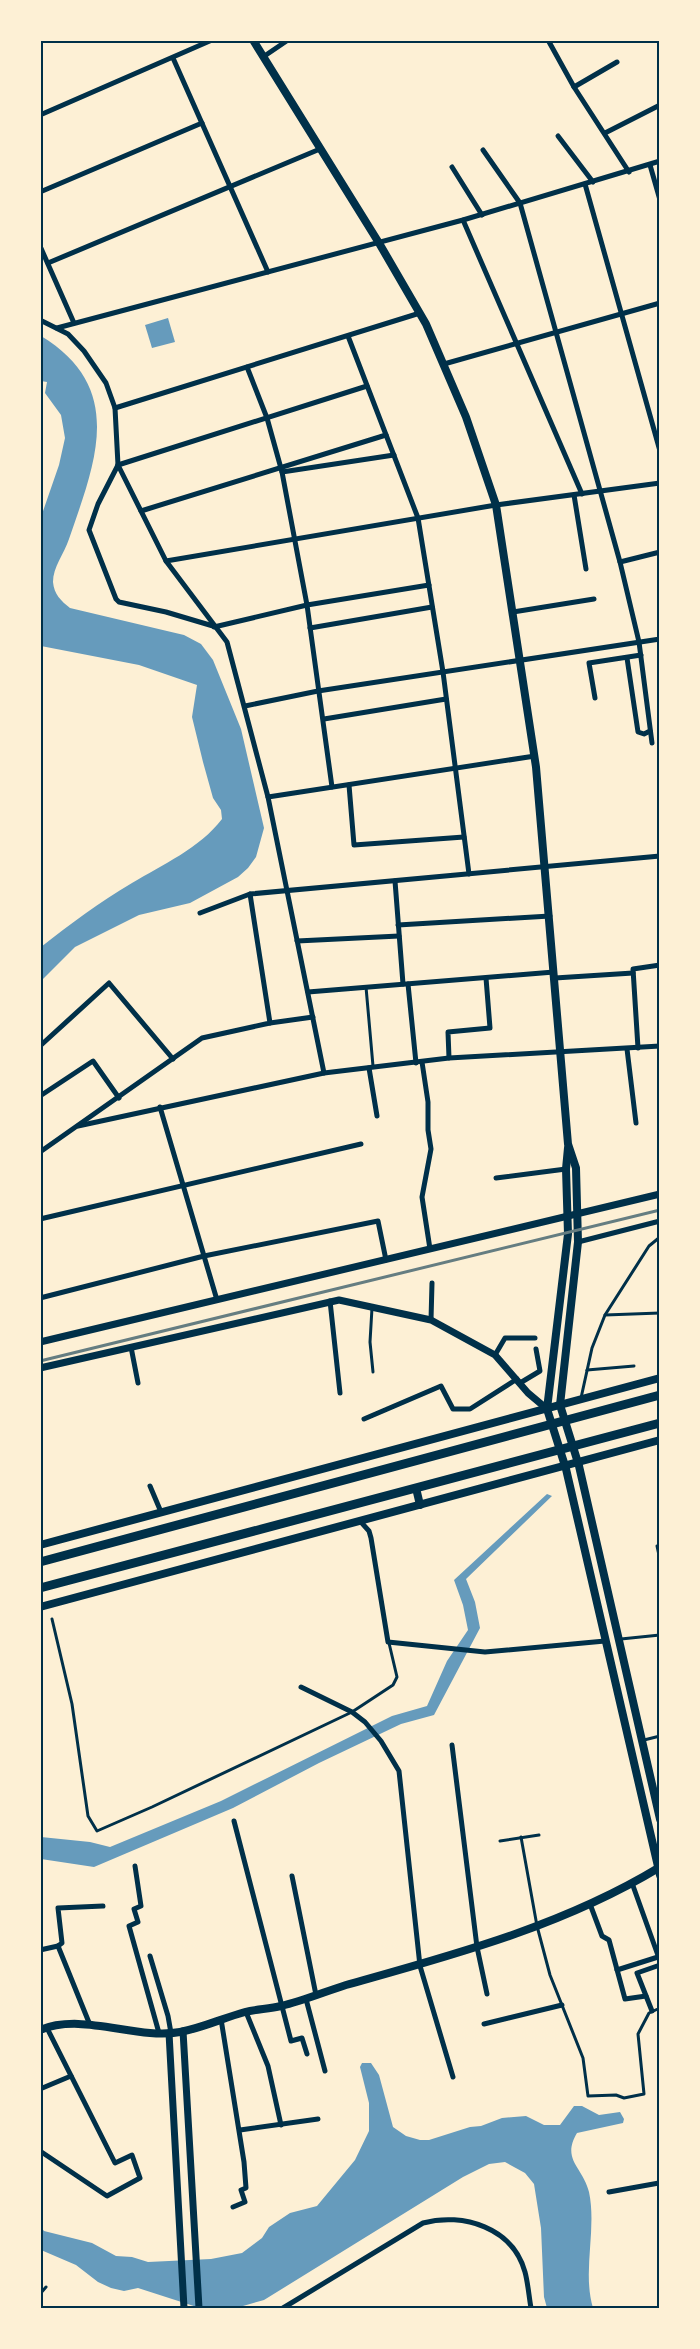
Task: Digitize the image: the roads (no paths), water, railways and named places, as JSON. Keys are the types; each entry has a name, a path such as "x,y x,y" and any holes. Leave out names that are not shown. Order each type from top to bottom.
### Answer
{"highway":[{"path":"40,1562 660,1395"},
{"path":"40,1588 660,1423"}],"main road":[{"path":"44,2029 60,2024 170,2033 246,2012 281,2006 420,1966 537,1926 659,1871 565,1466 547,1409 568,1234 566,1169 568,1143 535,756 496,505 466,417 420,313 253,40"},
{"path":"568,1143 576,1168 578,1242 560,1405 578,1463 660,1819"},
{"path":"40,1545 660,1378"},
{"path":"40,1607 660,1440"},
{"path":"416,1488 420,1505"}],"street":[{"path":"40,115 212,40"},
{"path":"263,57 288,40"},
{"path":"548,40 574,87 629,172"},
{"path":"172,58 268,272"},
{"path":"574,87 617,62"},
{"path":"605,133 660,105"},
{"path":"40,192 202,123"},
{"path":"558,136 593,182"},
{"path":"48,263 320,149"},
{"path":"483,150 520,203 620,562 639,642 652,744"},
{"path":"57,328 482,215 660,161"},
{"path":"650,165 660,200"},
{"path":"452,167 482,215"},
{"path":"585,184 660,451"},
{"path":"463,220 582,494"},
{"path":"40,246 74,323"},
{"path":"444,364 660,303"},
{"path":"115,408 420,313"},
{"path":"40,320 68,334 96,367 106,383 115,408 118,465 166,561 227,642 268,797 324,1073"},
{"path":"348,336 418,518 443,672 469,874"},
{"path":"248,367 267,418 282,469 307,605 332,787"},
{"path":"367,386 118,465 98,504 89,530 117,601 214,627 307,605 429,585"},
{"path":"141,511 386,435"},
{"path":"282,469 394,455"},
{"path":"166,561 496,505 660,483"},
{"path":"574,495 586,569"},
{"path":"620,562 660,552"},
{"path":"513,612 594,599"},
{"path":"310,628 432,607"},
{"path":"245,706 318,691 660,639"},
{"path":"595,699 589,663 641,655"},
{"path":"627,658 638,732 644,734 650,731"},
{"path":"324,719 446,699"},
{"path":"268,797 535,756"},
{"path":"350,784 354,845 464,837"},
{"path":"200,913 250,894 660,856"},
{"path":"395,881 405,984 428,1102 428,1130 432,1149 422,1197 430,1249"},
{"path":"250,894 270,1023"},
{"path":"398,925 550,916"},
{"path":"297,941 399,936"},
{"path":"638,1048 633,969 660,965"},
{"path":"308,992 486,978 633,973"},
{"path":"449,1059 448,1032 490,1028 486,978"},
{"path":"40,1046 109,982 172,1059"},
{"path":"40,1152 202,1038 270,1023 313,1017"},
{"path":"78,1126 324,1073 449,1059 660,1046"},
{"path":"627,1049 636,1123"},
{"path":"40,1096 93,1061 119,1098"},
{"path":"371,1068 377,1116"},
{"path":"159,1107 217,1300"},
{"path":"40,1219 361,1144"},
{"path":"496,1178 566,1169"},
{"path":"40,1342 660,1194"},
{"path":"40,1298 204,1256 378,1221 386,1260"},
{"path":"578,1242 660,1221"},
{"path":"431,1320 432,1283"},
{"path":"40,1368 339,1300 431,1320 495,1355 547,1409"},
{"path":"330,1301 340,1393"},
{"path":"495,1355 505,1338 535,1338"},
{"path":"131,1347 138,1383"},
{"path":"364,1419 441,1386 453,1409 470,1409 540,1371 536,1349"},
{"path":"150,1486 161,1512"},
{"path":"360,1521 369,1531 371,1538 388,1642 485,1652 605,1641"},
{"path":"301,1687 352,1712 365,1722 381,1741 399,1771 420,1966 453,2077"},
{"path":"452,1745 477,1947 487,1994"},
{"path":"234,1821 291,2041 302,2038 307,2054"},
{"path":"135,1866 141,1906 134,1909 138,1922 129,1926 159,2033"},
{"path":"292,1876 316,1995"},
{"path":"632,1883 659,1961"},
{"path":"590,1904 602,1936 609,1940 625,1999 646,1996"},
{"path":"40,1950 62,1943 58,1908 103,1906"},
{"path":"58,1946 90,2026"},
{"path":"150,1956 168,2016 170,2033 184,2308"},
{"path":"617,1970 659,1961"},
{"path":"652,2011 638,1973 659,1961"},
{"path":"306,1999 325,2071"},
{"path":"484,2024 562,2005"},
{"path":"246,2012 268,2066 280,2125"},
{"path":"221,2019 240,2130 246,2188 241,2190 245,2202 233,2206"},
{"path":"40,2151 107,2196 140,2178 132,2155 115,2163 71,2076 44,2029"},
{"path":"183,2031 199,2308"},
{"path":"40,2089 71,2076"},
{"path":"240,2130 318,2119"},
{"path":"609,2192 658,2183 660,2189"},
{"path":"284,2308 423,2223 457,2218 489,2228 502,2236 512,2247 525,2272 531,2308"},
{"path":"297,2301 301,2308"}],"lane":[{"path":"366,987 371,1068"},
{"path":"581,1400 592,1348 605,1315 649,1246 660,1237"},
{"path":"372,1307 370,1342 373,1372"},
{"path":"605,1315 660,1314"},
{"path":"587,1370 634,1366"},
{"path":"657,1546 660,1560"},
{"path":"52,1619 72,1704 88,1816 97,1831 352,1712 395,1683 397,1677 388,1642"},
{"path":"619,1639 660,1635"},
{"path":"642,1740 660,1736"},
{"path":"500,1841 539,1835"},
{"path":"521,1838 537,1926 550,1974 583,2058 588,2096 616,2095 624,2098 644,2094 638,2034 645,2019 652,2011 660,2008"},
{"path":"40,2294 46,2288"}],"water":[{"path":"168,318 175,342 152,348 145,325"},
{"path":"41,336 68,357 85,379 95,403 97,428 88,483 69,539 55,571 53,582 56,594 70,608 184,635 201,644 213,660 241,729 264,828 256,857 238,877 190,903 139,915 75,947 41,981 41,947 108,898 192,847 222,819 221,810 213,798 192,717 197,685 139,665 41,646 41,517 59,465 65,438 61,415 45,393 47,382 41,381"},
{"path":"547,1494 552,1496 466,1579 475,1602 480,1628 434,1715 401,1724 233,1808 94,1867 41,1859 41,1837 90,1842 110,1847 221,1801 392,1716 427,1706 447,1661 468,1630 463,1605 454,1580"},
{"path":"362,2063 371,2063 379,2075 393,2127 406,2136 420,2140 429,2140 502,2118 526,2116 544,2125 560,2125 574,2106 582,2106 599,2115 620,2112 624,2119 623,2123 577,2133 571,2150 572,2157 586,2183 591,2206 589,2280 593,2308 547,2308 544,2297 541,2228 534,2184 525,2173 505,2162 489,2164 463,2177 264,2300 236,2308 200,2308 138,2288 124,2291 111,2288 98,2282 76,2265 41,2250 40,2226 44,2231 92,2243 116,2256 132,2257 148,2262 211,2259 242,2253 262,2238 269,2227 290,2213 317,2206 355,2160 369,2131 369,2103 360,2067"}],"railway":[{"path":"40,1361 660,1210"}]}
